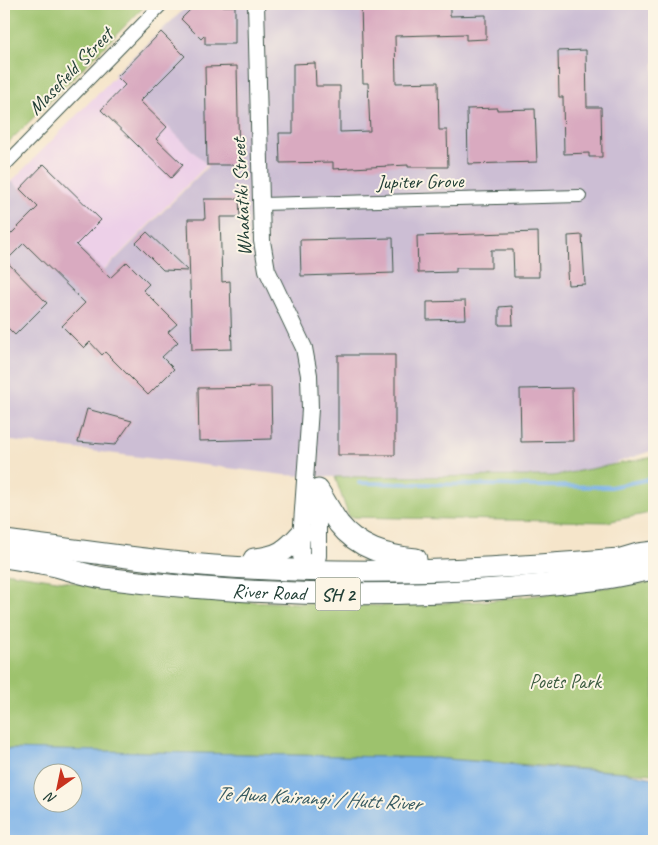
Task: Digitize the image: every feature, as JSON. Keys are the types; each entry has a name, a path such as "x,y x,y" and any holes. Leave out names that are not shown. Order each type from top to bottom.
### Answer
{"highway":[{"path":"318,490 339,524 352,537 377,552 393,557 431,560 509,559 621,552 646,553"},
{"path":"111,555 133,552 246,560 268,558 290,547 302,533"},
{"name":"River Road","path":"4,541 155,562 312,570 486,568 621,559 646,553"},
{"name":"River Road","path":"4,557 54,566 101,578 222,590 309,594 414,594 483,590 586,581 654,569"},
{"path":"54,566 287,581 303,579 312,570 322,577 338,582 489,580 586,572 623,574"}],"street":[{"name":"Masefield Street","path":"4,166 162,4"},
{"name":"Whakatiki Street","path":"256,4 262,241 265,263 274,288 304,348 309,375 310,409 318,490 318,556 312,570 301,556 310,409"},
{"name":"Jupiter Grove","path":"261,204 580,196"}],"shaded area":[{"path":"190,4 654,4 654,450 577,476 335,477 284,475 4,440 4,189 12,181 104,271 208,166 114,74"},
{"path":"116,75 207,165 103,271 12,181"}],"green space":[{"path":"4,4 147,4 4,147"},
{"path":"654,457 654,512 607,522 349,517 335,477 553,476"},
{"name":"Poets Park","path":"4,572 116,589 238,601 385,606 486,601 654,582 654,774 435,758 4,749"}],"water":[{"name":"Te Awa Kairangi / Hutt River","path":"4,749 435,758 622,772 654,778 654,841 4,841"}],"building":[{"path":"196,4 235,6 235,44 205,44 205,35 201,39 181,19"},
{"path":"361,4 450,4 450,16 486,15 486,39 466,40 466,34 395,36 396,83 438,82 439,130 447,130 448,167 408,167 408,165 333,169 333,162 280,163 279,133 293,133 293,64 315,63 316,86 340,86 340,132 370,131 368,83 363,83"},
{"path":"161,32 185,56 140,101 167,127 156,139 183,165 171,178 101,110 125,85 117,77"},
{"path":"586,50 587,107 601,107 602,157 589,157 589,153 564,154 563,97 559,97 558,51"},
{"path":"237,66 239,165 207,165 205,67"},
{"path":"497,108 497,110 535,109 537,162 468,164 467,109"},
{"path":"44,164 101,220 76,245 110,278 127,262 149,284 143,290 177,324 168,332 178,342 162,357 174,369 148,395 105,352 102,355 90,342 84,348 62,326 85,303 24,243 6,261 47,303 15,335 4,324 4,241 38,207 20,189"},
{"path":"204,199 239,199 240,217 220,217 222,282 230,281 232,349 192,350 188,219 205,219"},
{"path":"147,232 188,271 163,270 136,243"},
{"path":"538,232 539,277 514,277 513,250 491,250 491,268 456,268 456,272 418,273 417,236"},
{"path":"582,235 585,284 568,285 568,236"},
{"path":"393,238 394,273 301,276 300,240"},
{"path":"465,301 466,319 427,320 427,302"},
{"path":"512,306 513,325 499,325 499,307"},
{"path":"338,355 395,355 395,455 338,455"},
{"path":"271,387 272,439 199,441 198,388"},
{"path":"572,388 573,441 521,442 520,389"},
{"path":"87,409 132,421 115,445 78,442"}],"waterway":[{"path":"359,483 611,487 654,478"}]}
